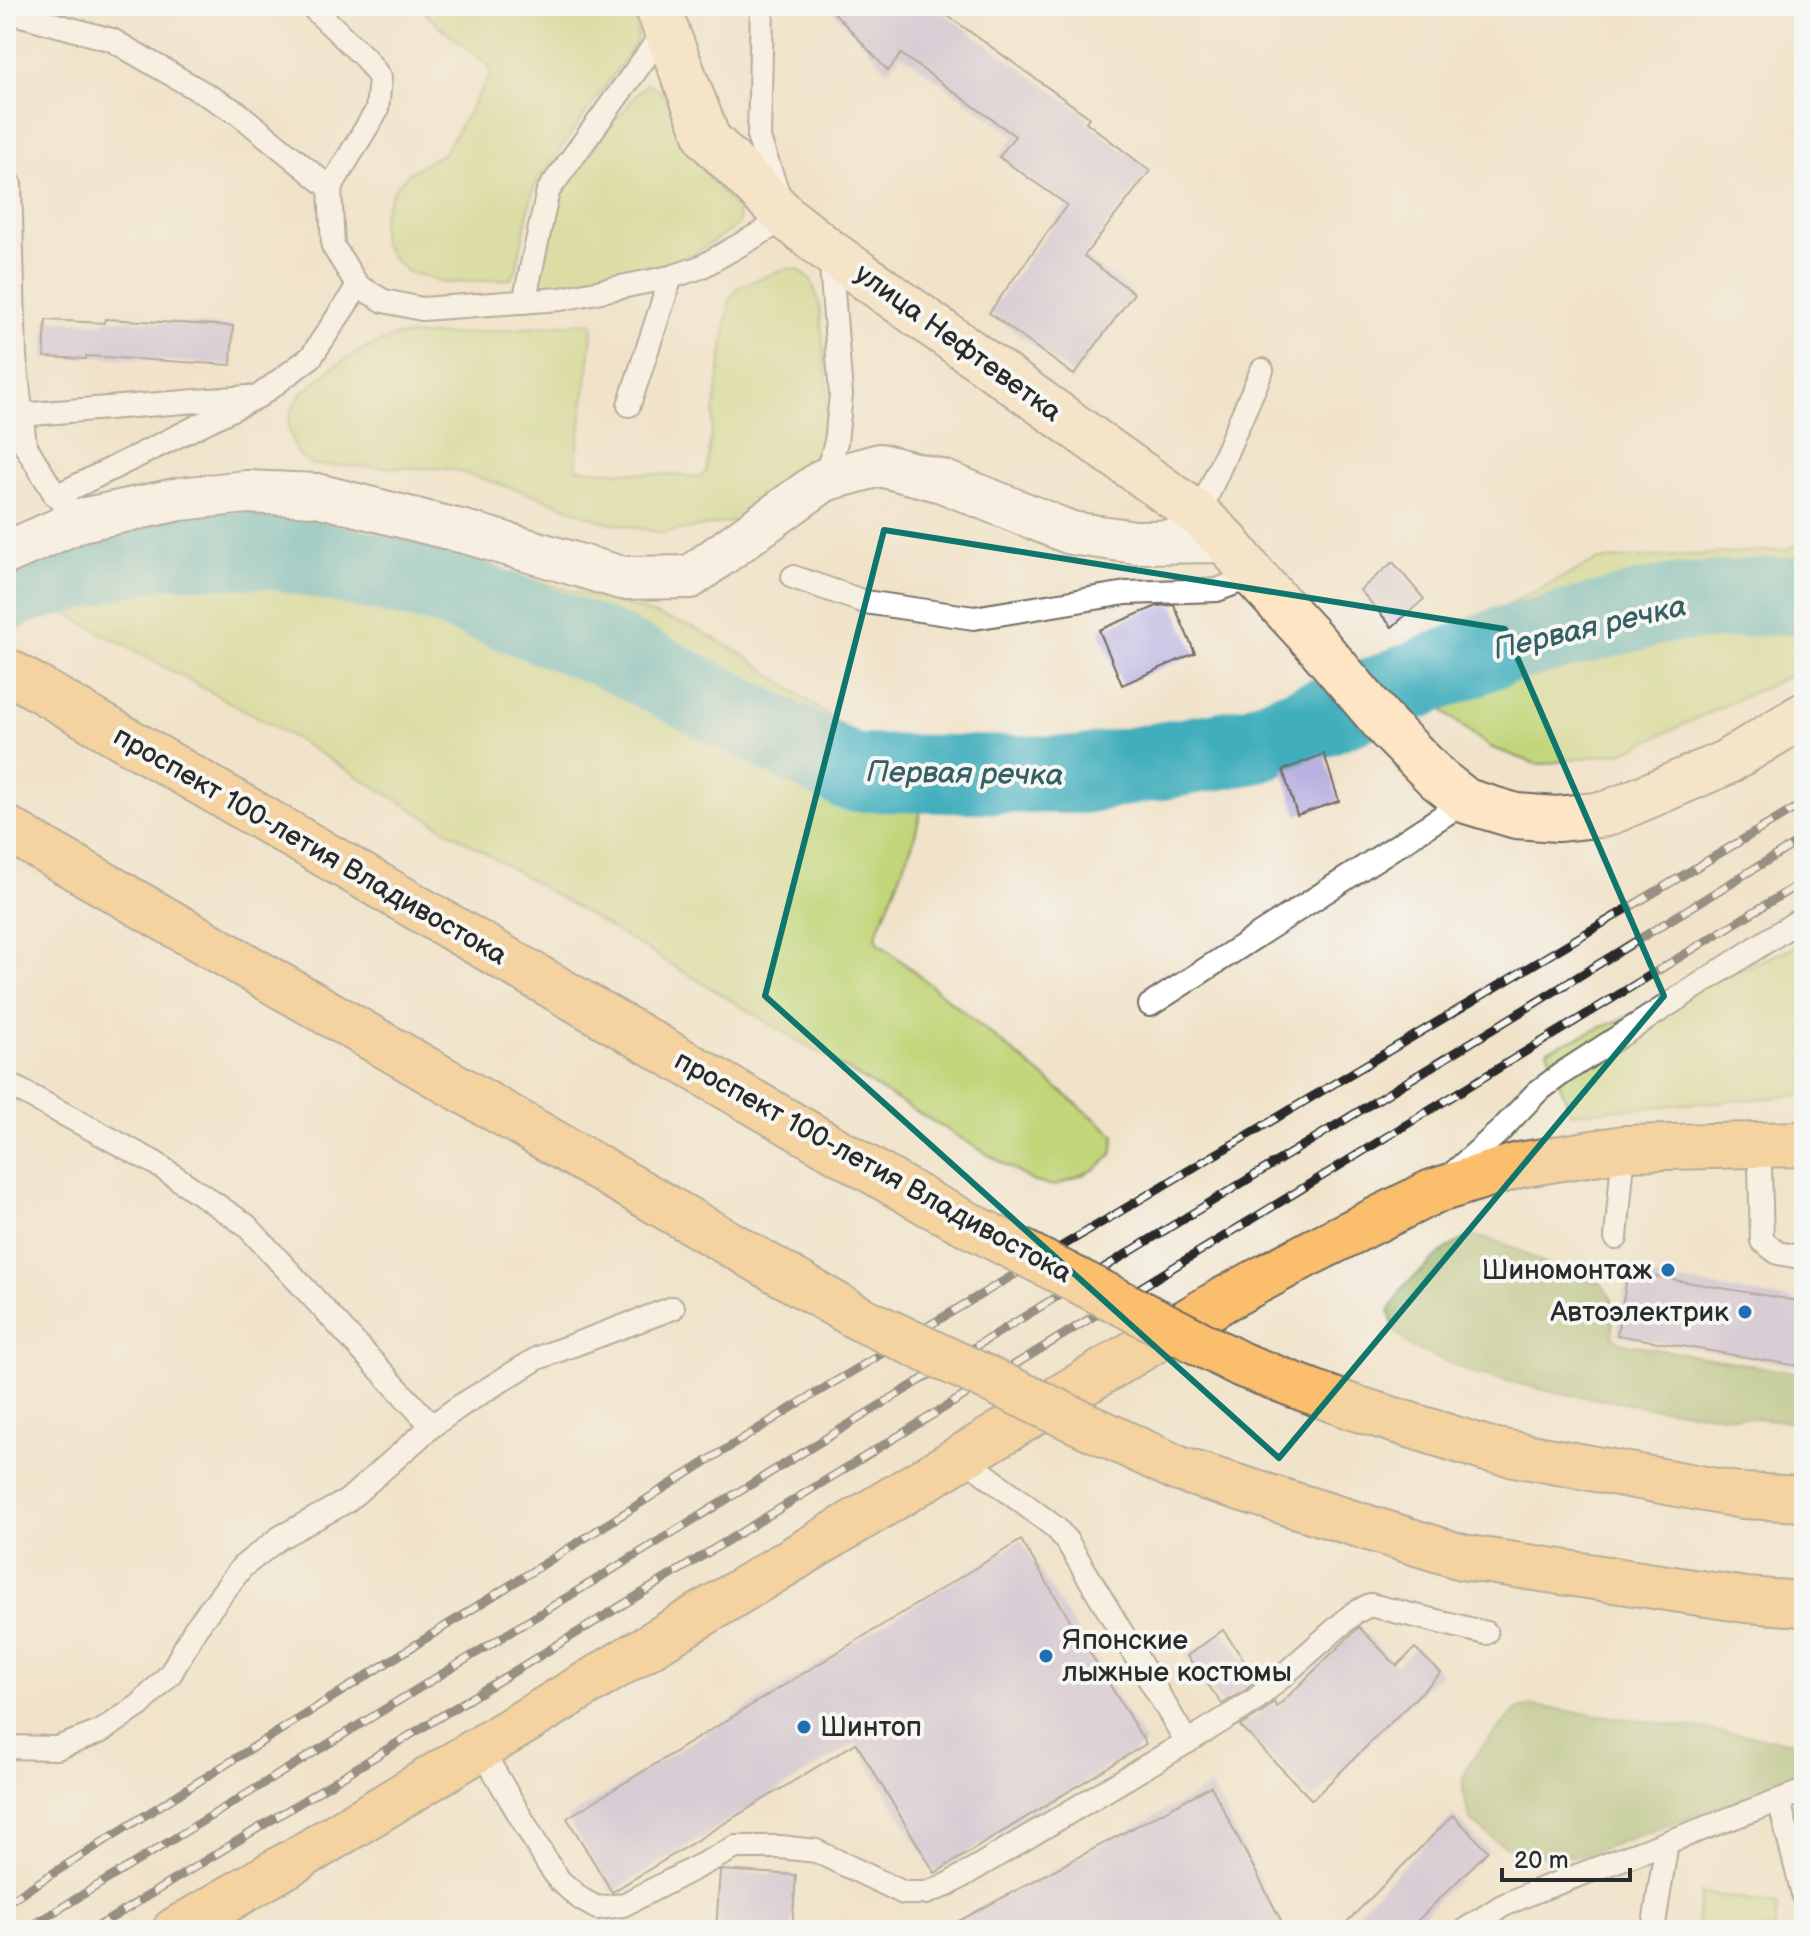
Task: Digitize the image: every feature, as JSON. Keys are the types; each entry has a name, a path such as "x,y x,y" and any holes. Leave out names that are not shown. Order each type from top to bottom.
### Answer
{"main road":[{"name":"проспект 100-летия Владивостока","path":"6,670 931,1205 1242,1365 1352,1407 1487,1449 1743,1496 1804,1499"},
{"path":"6,828 859,1318 1179,1469 1462,1557 1746,1600 1804,1604"},
{"path":"175,1930 1221,1301 1432,1192 1519,1165 1624,1148 1783,1144"}],"street":[{"name":"улица Нефтеветка","path":"662,18 708,139 787,218 1212,528 1389,729 1438,779 1466,801"},
{"path":"6,553 68,508 246,492 317,495 476,535 622,578 690,577 824,480 880,465 942,481 1071,533 1135,542 1212,528"},
{"path":"1466,801 1516,816 1557,819 1606,814 1725,763 1804,715"}],"lane":[{"path":"311,6 366,59 380,78 377,110 330,188 333,246 358,286 384,301 422,309 561,299 671,277 701,267 787,218 759,139 762,6"},
{"path":"6,11 112,40 238,113 330,188"},
{"path":"524,302 548,191 662,18"},
{"path":"10,184 14,415 25,445 68,508 259,396 311,357 358,286"},
{"path":"824,480 836,442 841,395 830,252"},
{"path":"629,405 671,277"},
{"path":"1212,528 1262,370"},
{"path":"14,415 259,396"},
{"path":"793,577 865,602 974,618 1126,593 1217,590 1254,576"},
{"path":"1150,1005 1466,801"},
{"path":"1432,1192 1501,1130 1537,1092 1564,1072 1804,917"},
{"path":"6,1083 155,1163 246,1225 432,1426"},
{"path":"1783,1144 1760,1168 1762,1241 1778,1253 1804,1258"},
{"path":"1616,1238 1624,1148"},
{"path":"6,1747 57,1748 100,1732 140,1705 171,1673 195,1629 242,1567 279,1538 347,1501 432,1426 538,1358 673,1308"},
{"path":"961,1456 1056,1528 1067,1541 1187,1742"},
{"path":"480,1747 560,1881 597,1908 623,1905 736,1847 816,1851 904,1893 926,1893 947,1885 1254,1701 1354,1613 1370,1605 1486,1633"},
{"path":"1465,1930 1502,1906 1531,1893 1804,1791"},
{"path":"1779,1801 1804,1898"},
{"path":"1653,1930 1667,1842"}],"highlighted area":[{"path":"884,530 1505,629 1664,996 1279,1458 765,996"}],"green space":[{"path":"419,6 632,6 634,11 638,29 636,43 537,182 516,270 511,279 445,283 406,271 382,242 383,214 394,189 410,172 444,153 491,74 490,67"},
{"path":"648,84 667,102 704,171 736,209 738,225 694,254 669,264 544,287 540,281 558,198 563,188"},
{"path":"786,269 798,269 811,280 819,301 828,392 826,441 810,473 736,521 662,533 602,521 538,496 451,469 312,465 297,453 288,427 290,414 300,395 333,367 362,350 396,336 459,334 591,322 593,328 576,464 578,469 701,477 706,471 730,298 740,286"},
{"path":"284,512 339,531 466,561 693,627 744,655 887,758 912,786 921,810 914,840 876,936 879,943 1115,1135 1112,1155 1096,1169 1055,1186 1034,1182 272,725 81,622 49,603 40,592 41,578 62,558 99,542 204,520"},
{"path":"1804,543 1804,669 1624,752 1544,764 1536,764 1490,747 1445,713 1431,659 1452,632 1598,560 1783,550"},
{"path":"1804,943 1804,1095 1571,1113 1547,1050"},
{"path":"1468,1237 1486,1238 1513,1247 1555,1270 1602,1284 1612,1299 1613,1337 1622,1343 1804,1374 1804,1423 1655,1408 1548,1391 1471,1372 1413,1348 1395,1331 1389,1312 1403,1287 1447,1248"},
{"path":"1533,1706 1804,1743 1804,1775 1581,1856 1527,1855 1499,1843 1471,1821 1463,1794 1463,1778 1471,1760 1499,1728 1518,1709"},
{"path":"1701,1893 1778,1905 1774,1930 1695,1930"}],"building":[{"path":"828,6 934,6 1089,117 1086,122 1150,171 1084,256 1134,293 1074,375 989,313 1067,205 999,157 1015,136 901,54 888,71"},
{"path":"105,319 233,326 231,365 86,356 86,359 44,357 46,320 104,323"},
{"path":"1393,562 1424,599 1392,627 1360,590"},
{"path":"1174,605 1195,653 1122,685 1099,630 1157,606"},
{"path":"1324,754 1339,801 1297,815 1283,770"},
{"path":"1628,1272 1804,1302 1804,1367 1617,1335"},
{"path":"1021,1540 1146,1744 935,1873 856,1743 612,1892 567,1818"},
{"path":"1359,1627 1397,1666 1415,1648 1441,1673 1312,1800 1240,1726 1274,1702 1277,1707"},
{"path":"1223,1630 1257,1679 1246,1690 1222,1704 1187,1656"},
{"path":"1211,1786 1286,1930 942,1930"},
{"path":"1453,1815 1488,1851 1408,1930 1339,1930"},
{"path":"722,1870 796,1875 792,1930 716,1930"}],"waterway":[{"name":"Первая речка","path":"6,593 12,588 157,549 273,550 436,585 611,651 852,773 1081,775 1252,745 1501,646 1667,604 1804,594"}],"railway":[{"path":"6,1903 796,1405 1804,803"},
{"path":"25,1930 1804,838"},
{"path":"92,1930 1804,881"}],"place":[{"name":"Шиномонтаж","path":"1668,1270"},
{"name":"Автоэлектрик","path":"1745,1312"},
{"name":"Японские лыжные костюмы","path":"1046,1656"},
{"name":"Шинтоп","path":"804,1727"}]}
